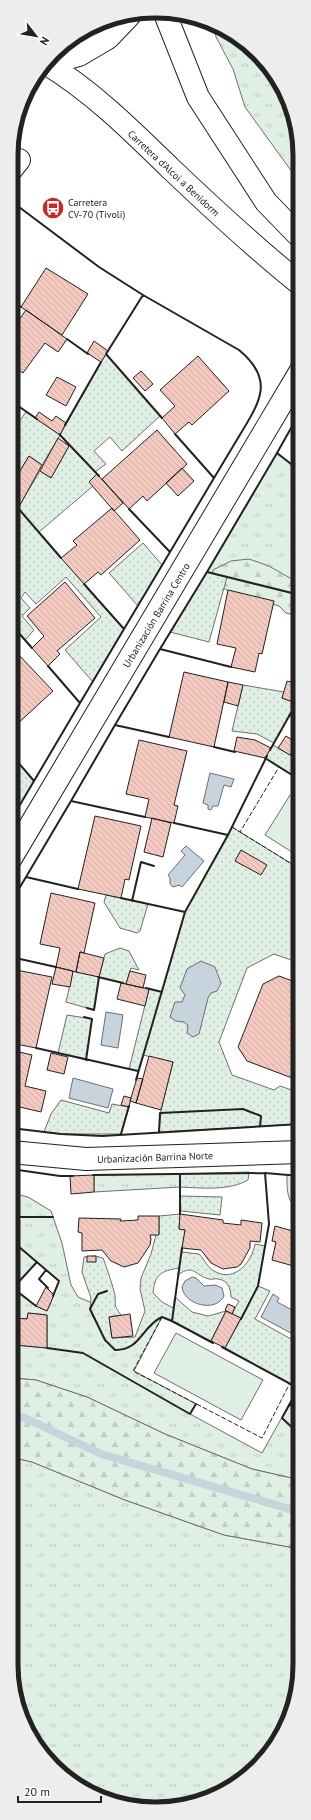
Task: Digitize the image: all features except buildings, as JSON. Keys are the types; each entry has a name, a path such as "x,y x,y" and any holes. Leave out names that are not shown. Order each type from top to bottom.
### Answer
{"street":[{"path":"167,18 198,97 266,202 293,230"},
{"path":"54,62 79,56 108,38 123,22"},
{"name":"Carretera d'Alcoi a Benidorm","path":"51,66 71,79 139,139 236,231 293,278"},
{"name":"Urbanización Barrina Centro","path":"18,846 293,384"},
{"name":"Urbanización Barrina Norte","path":"18,1153 86,1159 293,1152"}],"green space":[{"path":"215,31 239,46 253,58 275,87 286,111 292,138 293,173 245,107 233,69 216,37"},
{"path":"106,354 160,416 122,451 110,437 94,451 106,464 95,472 97,474 89,482 93,486 39,532 124,629 93,682 65,650 101,617 66,577 36,604 25,592 21,598 30,608 22,616 34,630 25,640 18,632 18,507 40,471 51,478 69,446 60,435"},
{"path":"26,412 60,435 42,465 29,456 18,474 18,423"},
{"path":"277,453 293,466 293,593 207,572"},
{"path":"143,543 162,565 138,606 109,573"},
{"path":"249,559 269,566 290,578 293,578 293,615 286,613 279,606 220,587 211,579 213,570 231,561"},
{"path":"207,572 227,577 209,642 170,632"},
{"path":"243,685 284,692 282,698 293,702 293,717 289,716 274,743 257,734 232,731"},
{"path":"273,745 293,757 293,776 265,758"},
{"path":"20,765 34,781 18,808 18,767"},
{"path":"290,795 293,797 293,853 265,835"},
{"path":"232,827 293,865 293,961 274,954 247,968 219,1042 232,1075 274,1090 280,1086 293,1091 293,1124 159,1132 161,1110 173,1062 143,1055 138,1071 129,1069 149,989 162,992 185,912"},
{"path":"106,895 148,904 140,931 137,933 120,928 104,902"},
{"path":"120,948 129,951 139,970 131,968 126,984 99,977 105,954"},
{"path":"73,971 99,977 94,1010 66,1002"},
{"path":"67,1015 92,1019 86,1060 58,1053"},
{"path":"61,1100 109,1113 112,1104 129,1107 121,1134 61,1134 44,1132 51,1114"},
{"path":"249,1172 248,1180 232,1186 215,1188 180,1187 180,1174"},
{"path":"180,1174 180,1187 94,1192 94,1175"},
{"path":"287,1175 293,1175 293,1204 287,1190"},
{"path":"18,1195 28,1197 51,1211 62,1243 71,1285 78,1297 92,1303 90,1310 105,1340 115,1350 135,1344 154,1321 162,1317 134,1371 196,1404 190,1414 262,1453 293,1398 293,1478 252,1469 165,1434 87,1397 36,1380 18,1379 18,1345 47,1348 47,1315 28,1313 27,1319 18,1319 18,1293 36,1306 47,1311 59,1281 37,1262 18,1283"},
{"path":"180,1196 222,1197 220,1215 181,1211"},
{"path":"180,1214 179,1229 185,1230 182,1252 199,1254 208,1266 216,1272 223,1274 230,1274 242,1268 250,1257 255,1244 265,1246 258,1286 270,1291 255,1319 293,1340 293,1385 225,1348 241,1319 232,1314 239,1301 231,1297 230,1288 224,1281 204,1277 191,1270 178,1275 179,1268 163,1272 155,1282 153,1293 162,1302 173,1308 175,1297 192,1312 208,1316 226,1311 211,1341 162,1317 149,1326 136,1342 124,1349 115,1350 105,1340 90,1309 91,1298 82,1272 84,1257 96,1256 103,1258 106,1265 115,1295 116,1307 121,1315 109,1317 112,1338 135,1337 145,1311 140,1289 141,1278 151,1254 156,1235 159,1234 159,1216"},
{"path":"176,1333 263,1380 241,1420 154,1373"},
{"path":"18,1379 36,1380 87,1397 165,1434 252,1469 293,1478 293,1548 224,1535 125,1500 32,1462 18,1459"},
{"path":"18,1459 32,1462 125,1500 224,1535 293,1548 293,1673 288,1700 279,1725 265,1748 246,1768 224,1784 200,1795 173,1801 147,1802 103,1792 87,1784 65,1768 41,1741 28,1717 21,1691 18,1673"}],"shaded area":[{"path":"210,773 234,779 231,787 224,785 218,806 213,806 211,810 208,809 208,805 203,803"},
{"path":"186,846 204,861 182,887 179,885 173,887 170,884 170,878 168,875 185,855 181,851"},
{"path":"201,961 215,967 221,983 217,991 211,993 208,998 199,1034 193,1037 187,1033 188,1025 184,1022 176,1021 170,1017 175,1002 182,1002 185,995 180,988 187,969"},
{"path":"106,1012 123,1015 118,1048 101,1045"},
{"path":"73,1078 113,1089 108,1108 69,1098"},
{"path":"192,1277 196,1278 204,1286 215,1285 222,1288 224,1296 220,1301 214,1304 201,1305 194,1302 184,1293 182,1287 185,1281"},
{"path":"273,1294 279,1298 277,1302 293,1310 293,1334 261,1317"}],"waterway":[{"path":"18,1416 101,1454 293,1510"}],"hedge":[{"path":"291,714 290,715 293,716"}],"fence":[{"path":"293,776 279,767 240,832 293,865"},
{"path":"232,827 240,832"},
{"path":"162,1317 133,1371 262,1438 290,1383"}],"wall":[{"path":"19,207 99,267 143,295"},
{"path":"162,418 106,354 143,295 239,350 257,371 261,390 254,410 214,478"},
{"path":"67,339 88,354"},
{"path":"65,425 101,362"},
{"path":"18,406 37,419"},
{"path":"293,425 277,453 293,466"},
{"path":"60,434 99,476"},
{"path":"170,552 214,478 175,434"},
{"path":"277,453 207,572 293,593"},
{"path":"19,507 18,508 61,558"},
{"path":"124,629 170,552 129,509"},
{"path":"207,572 160,649 231,667"},
{"path":"80,703 124,629 84,584"},
{"path":"18,632 32,648"},
{"path":"160,649 115,725 169,737"},
{"path":"34,781 80,703 48,666"},
{"path":"270,750 293,709"},
{"path":"115,725 71,801 145,817"},
{"path":"214,747 235,752"},
{"path":"136,1080 185,912 228,835 267,756"},
{"path":"265,758 293,776"},
{"path":"18,762 34,781 18,808"},
{"path":"71,801 26,877 78,889"},
{"path":"174,823 228,835"},
{"path":"132,901 141,862 154,866"},
{"path":"18,890 26,877"},
{"path":"121,898 185,912"},
{"path":"18,959 56,967"},
{"path":"98,977 123,983"},
{"path":"87,1008 94,1010 99,977"},
{"path":"146,988 162,992"},
{"path":"84,1017 92,1019 86,1060"},
{"path":"36,1048 138,1071"},
{"path":"121,1134 129,1106"},
{"path":"159,1132 160,1113 243,1109 261,1116 260,1127"},
{"path":"18,1129 61,1134 102,1136 293,1124"},
{"path":"18,1170 60,1176 73,1176"},
{"path":"93,1175 265,1173 293,1175"},
{"path":"241,1319 258,1286 269,1224 265,1173"},
{"path":"180,1174 180,1214"},
{"path":"18,1217 53,1217"},
{"path":"18,1246 59,1281 53,1296"},
{"path":"182,1248 172,1321 213,1343"},
{"path":"18,1283 37,1262"},
{"path":"46,1270 39,1279 48,1288"},
{"path":"107,1291 98,1294 90,1309 105,1340 115,1350 124,1349 136,1342 149,1326 162,1317 172,1321"},
{"path":"18,1292 36,1306"},
{"path":"222,1347 293,1385"},
{"path":"47,1348 83,1353 190,1414 196,1404"},
{"path":"293,1398 282,1418 293,1428"},
{"path":"289,1406 293,1403"}],"place":[{"name":"Carretera CV-70 (Tivoli)","path":"53,208"}]}
